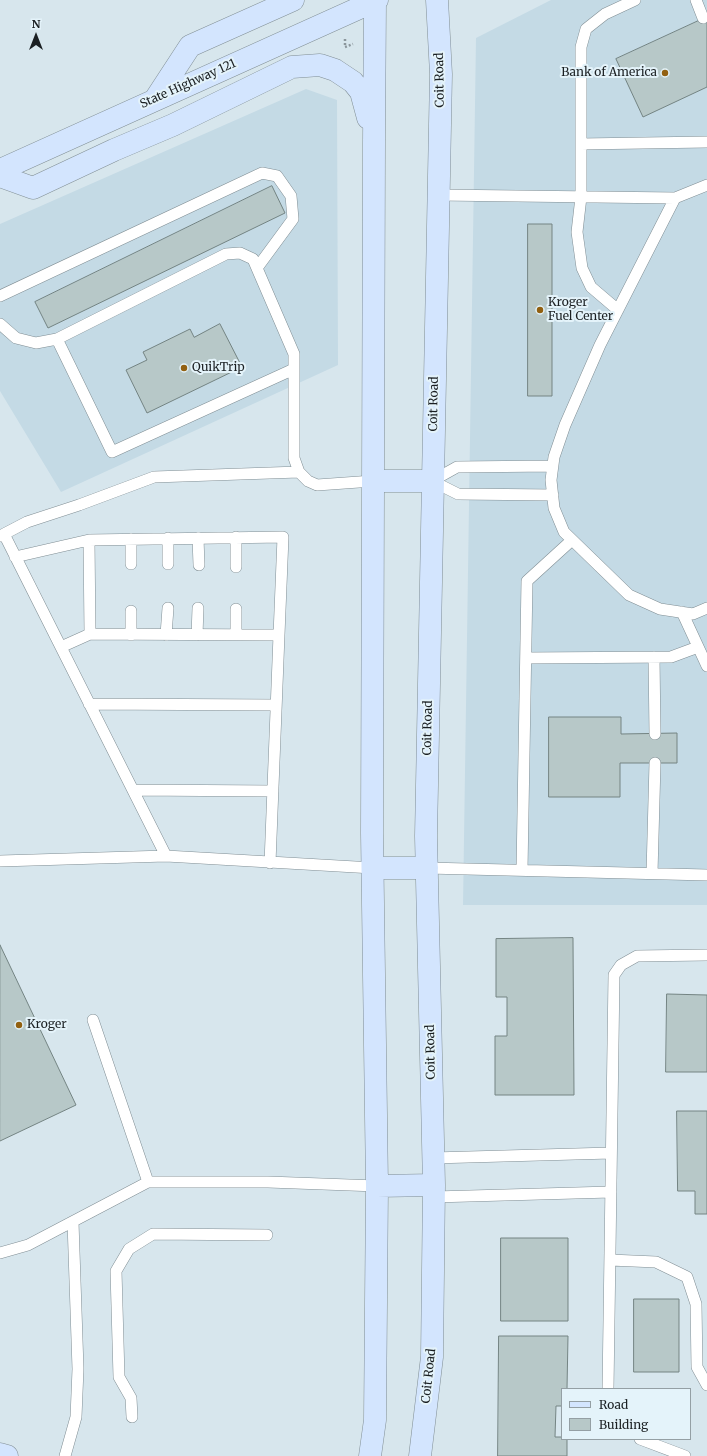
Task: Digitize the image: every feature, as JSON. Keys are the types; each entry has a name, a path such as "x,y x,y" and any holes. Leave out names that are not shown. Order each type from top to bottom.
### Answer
{"main road":[{"path":"156,98 190,46 293,0"},
{"path":"370,1456 374,1420 377,1186 373,868 374,144 376,0"},
{"name":"State Highway 121","path":"0,170 156,98 376,0"},
{"name":"Coit Road","path":"420,1456 432,1357 434,1191 426,820 441,74 437,0"},
{"path":"0,176 33,188 114,150 173,125 292,67 320,65 335,70 353,82 361,92 374,144"},
{"path":"373,481 432,481"},
{"path":"373,868 427,868"},
{"path":"377,1186 434,1191"},
{"path":"0,1454 7,1456"}],"lane":[{"path":"618,310 591,287 582,268 576,232 581,197 581,47 586,29 605,14 635,0"},
{"path":"696,0 703,18"},
{"path":"581,144 707,142"},
{"path":"0,296 262,173 277,176 291,196 293,219 257,268"},
{"path":"438,195 675,198 707,185"},
{"path":"675,198 600,345 565,425 554,457 551,480 554,508 564,532 629,595 660,609 693,614 707,608"},
{"path":"0,324 16,338 36,343 58,339 226,254 240,253 253,259 294,354 294,458 299,472 308,481 317,485 373,481"},
{"path":"58,339 112,452 294,369"},
{"path":"432,481 457,467 552,466"},
{"path":"166,856 61,647 15,557 2,535 27,522 79,505 154,477 299,472"},
{"path":"432,481 458,494 553,495"},
{"path":"236,537 236,566"},
{"path":"15,557 89,540 283,537 270,863"},
{"path":"168,538 168,564"},
{"path":"198,538 199,565"},
{"path":"131,539 131,564"},
{"path":"89,540 90,634"},
{"path":"522,870 527,581 572,540"},
{"path":"166,635 168,608"},
{"path":"197,636 198,608"},
{"path":"236,609 236,635"},
{"path":"131,611 131,635"},
{"path":"682,612 707,666"},
{"path":"61,647 90,634 197,636 279,635"},
{"path":"526,658 671,657 698,647"},
{"path":"654,657 655,734"},
{"path":"89,704 276,705"},
{"path":"652,873 655,763"},
{"path":"133,790 273,791"},
{"path":"0,861 166,856 373,868"},
{"path":"427,868 707,874"},
{"path":"608,1388 614,975 621,965 637,956 707,955"},
{"path":"93,1020 148,1182"},
{"path":"433,1158 611,1153"},
{"path":"0,1253 28,1246 148,1182 268,1182 377,1186"},
{"path":"434,1191 611,1192"},
{"path":"65,1456 76,1417 78,1369 72,1222"},
{"path":"132,1416 131,1398 119,1377 116,1271 129,1249 152,1234 267,1235"},
{"path":"610,1260 656,1262 687,1277 696,1304 697,1367 707,1385"},
{"path":"643,1440 685,1456"}],"path":[{"path":"345,39 345,47 353,43"}],"shaded area":[{"path":"551,0 707,0 707,905 463,905 476,38"},
{"path":"306,89 337,100 338,365 61,492 0,391 0,224"}],"building":[{"name":"Bank of America","path":"707,17 707,87 643,117 616,59"},
{"path":"272,186 285,213 48,328 35,302"},
{"name":"Kroger Fuel Center","path":"528,224 552,224 552,396 528,396"},
{"name":"QuikTrip","path":"220,324 242,367 147,413 126,370 147,360 143,352 190,329 194,337"},
{"path":"549,717 621,717 621,734 677,733 677,763 620,763 620,797 549,797"},
{"path":"573,938 574,1095 495,1095 495,1036 507,1036 507,997 496,997 496,939"},
{"name":"Kroger","path":"0,945 76,1105 0,1141"},
{"path":"667,994 707,995 707,1072 666,1072"},
{"path":"677,1111 707,1111 707,1214 695,1214 695,1191 678,1191"},
{"path":"501,1238 568,1238 568,1321 501,1321"},
{"path":"634,1299 679,1299 679,1372 634,1372"},
{"path":"499,1336 568,1336 567,1388 561,1388 561,1406 556,1406 555,1437 561,1437 561,1440 567,1440 567,1456 498,1456"}],"place":[{"name":"Bank of America","path":"665,73"},
{"name":"Kroger Fuel Center","path":"540,310"},
{"name":"QuikTrip","path":"184,368"},
{"name":"Kroger","path":"19,1025"}]}
